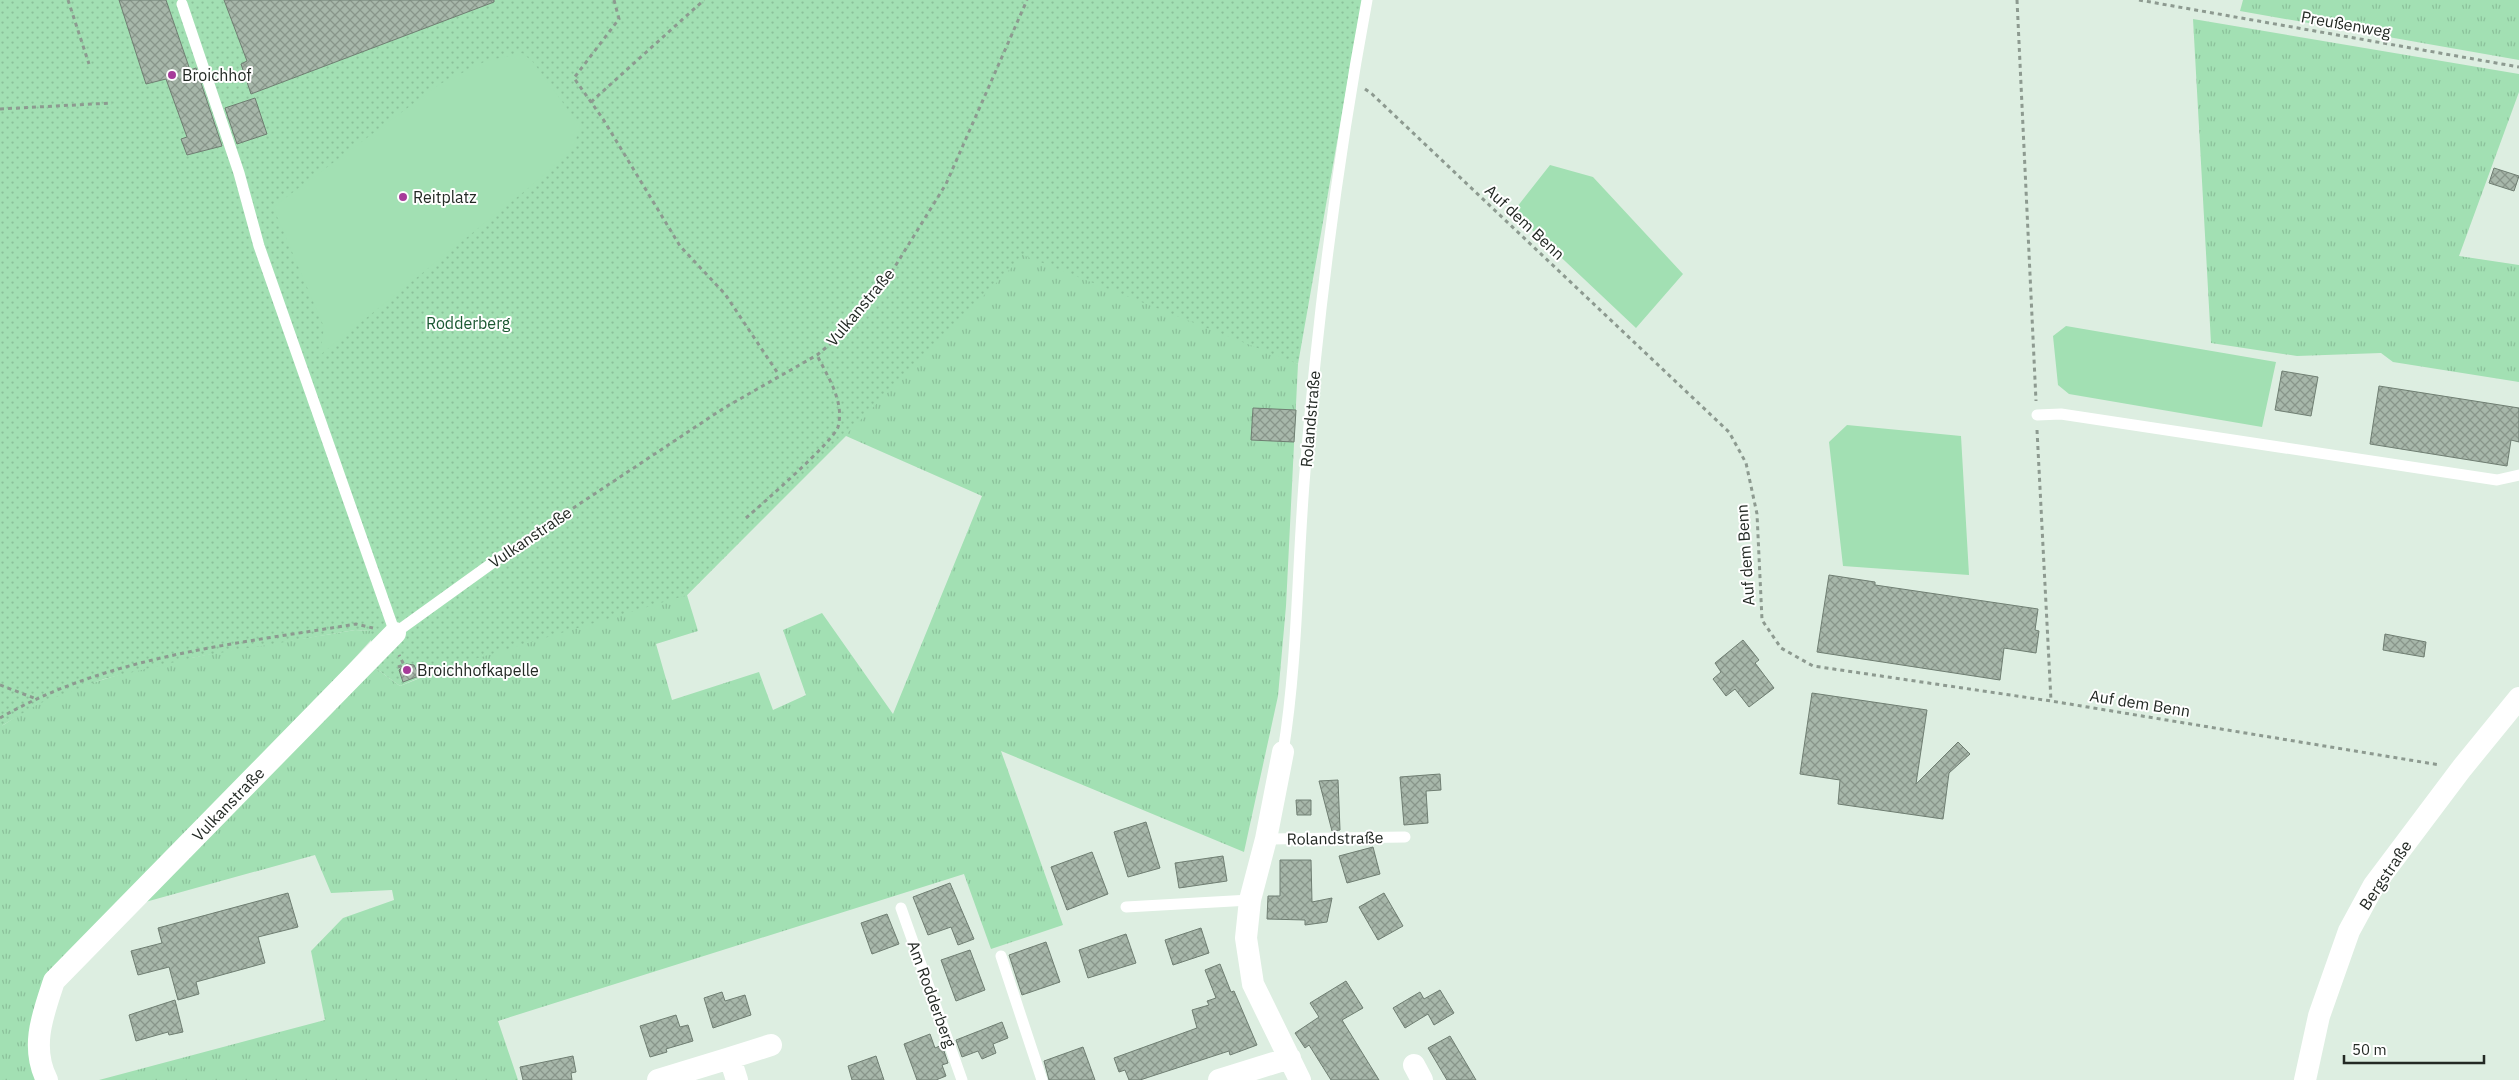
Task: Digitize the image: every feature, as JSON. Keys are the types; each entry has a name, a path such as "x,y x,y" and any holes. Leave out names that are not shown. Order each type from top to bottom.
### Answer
{"street":[{"name":"Vulkanstraße","path":"47,1080 39,1064 40,1021 54,981 395,633"},
{"name":"Bergstraße","path":"2306,1080 2319,1016 2349,931 2374,885 2462,768 2519,698"},
{"name":"Rolandstraße","path":"1283,752 1266,839 1250,900 1246,938 1253,984 1300,1080"},
{"path":"658,1080 771,1045"},
{"path":"730,1058 737,1080"},
{"path":"1219,1080 1290,1058"}],"lane":[{"name":"Rolandstraße","path":"1283,752 1291,703 1303,494 1313,379 1351,82 1367,0"},
{"path":"182,4 230,153 239,173 259,246 395,633"},
{"path":"2037,415 2061,414 2498,480 2519,474"},
{"name":"Vulkanstraße","path":"395,633 502,556"},
{"name":"Rolandstraße","path":"1266,839 1405,838"},
{"path":"1126,907 1250,900"},
{"name":"Am Rodderberg","path":"901,908 962,1080"},
{"path":"1001,956 1042,1080"}],"path":[{"path":"68,0 89,64"},
{"path":"614,0 619,19 574,78 591,102 680,246 725,294 779,376"},
{"path":"591,102 704,0"},
{"name":"Vulkanstraße","path":"502,556 724,408 817,355 835,340 886,281 946,184 1027,0"},
{"path":"2017,0 2050,701"},
{"name":"Preußenweg","path":"2139,0 2519,67"},
{"name":"Auf dem Benn","path":"1351,82 1372,94 1729,432 1746,463 1757,514 1762,620 1782,648 1813,666 2050,701 2462,768"},
{"path":"0,109 112,103"},
{"path":"746,518 821,448 838,427 838,397 817,355"},
{"path":"0,718 34,698 102,674 195,651 356,624 395,633"},
{"path":"0,685 34,698"}],"green space":[{"name":"Rodderberg","path":"0,0 1362,0 1298,364 1020,254 1018,261 687,595 435,671 400,686 374,667 370,631 355,630 196,657 104,679 38,704 3,725 0,731"},
{"path":"2243,0 2519,0 2519,60 2240,11"},
{"path":"2193,19 2519,74 2519,92 2459,256 2519,265 2519,382 2393,362 2381,353 2297,356 2211,343"},
{"name":"Reitplatz","path":"522,53 533,62 580,126 573,149 531,186 320,355 324,327 273,207 440,84 486,61"},
{"path":"1550,165 1593,177 1683,274 1636,328 1513,212"},
{"path":"953,185 1298,364 1286,606 1278,696 1244,852 1001,751 1063,925 991,949 964,874 498,1021 518,1080 99,1080 325,1020 311,951 343,918 394,900 392,890 331,893 315,855 131,906 374,667 400,686 448,667","holes":["846,436 982,496 893,714 822,613 783,630 806,695 773,710 759,672 672,700 656,644 698,631 687,595"]},
{"path":"2066,326 2276,362 2262,427 2069,394 2058,385 2053,336"},
{"path":"1847,425 1961,436 1969,575 1843,566 1829,442"},
{"path":"355,630 371,631 371,640 259,764 48,979 40,1080 0,1080 0,727 39,703 77,688 116,676 195,657"}],"building":[{"name":"Broichhof","path":"119,0 166,0 190,70 196,68 222,146 187,155 181,139 187,137 166,79 146,84"},
{"path":"224,0 494,0 494,2 251,94 241,64 247,61"},
{"path":"255,98 267,134 237,144 225,108"},
{"path":"2494,168 2519,176 2514,191 2489,183"},
{"path":"2282,371 2318,377 2311,416 2275,410"},
{"path":"2379,386 2519,408 2519,442 2511,440 2507,466 2370,444"},
{"path":"1253,408 1296,410 1294,442 1251,440"},
{"path":"1829,575 1875,582 1875,585 2038,609 2035,630 2039,631 2036,653 2004,648 2000,680 1817,652"},
{"path":"2385,634 2426,642 2424,657 2383,650"},
{"path":"1743,640 1759,660 1755,663 1774,688 1749,707 1735,689 1726,696 1713,679 1721,672 1715,663"},
{"path":"406,664 414,665 419,676 403,682 399,670"},
{"path":"1812,693 1927,710 1916,784 1958,742 1970,754 1949,773 1943,819 1838,804 1840,780 1800,774"},
{"path":"1440,774 1441,790 1426,791 1428,823 1404,825 1400,777"},
{"path":"1338,780 1340,830 1332,831 1319,781"},
{"path":"1296,800 1311,800 1311,815 1297,815"},
{"path":"1146,822 1160,868 1128,877 1114,832"},
{"path":"1373,847 1380,874 1347,883 1339,856"},
{"path":"1092,852 1108,894 1067,910 1051,867"},
{"path":"1223,856 1227,881 1179,888 1175,863"},
{"path":"1280,860 1311,860 1312,902 1332,898 1327,922 1305,925 1305,920 1267,919 1268,896 1280,896"},
{"path":"950,883 974,939 958,945 951,927 928,935 913,897"},
{"path":"288,893 298,927 258,937 265,963 196,982 199,994 178,1000 169,967 138,975 131,951 162,943 158,928"},
{"path":"1384,893 1403,926 1378,940 1359,907"},
{"path":"887,914 899,944 872,954 861,923"},
{"path":"1201,928 1209,953 1173,965 1165,940"},
{"path":"1126,934 1136,963 1088,978 1079,950"},
{"path":"1046,942 1060,982 1022,995 1009,955"},
{"path":"970,950 985,990 956,1001 941,960"},
{"path":"1220,964 1231,992 1234,991 1257,1045 1230,1055 1229,1051 1140,1080 1129,1080 1125,1070 1119,1072 1114,1058 1197,1028 1192,1010 1209,1005 1207,1001 1216,998 1205,970"},
{"path":"1346,981 1363,1008 1342,1020 1379,1080 1331,1080 1309,1045 1305,1048 1295,1033 1319,1017 1310,1003"},
{"path":"1440,990 1454,1013 1434,1025 1428,1014 1405,1028 1393,1008 1420,992 1424,999"},
{"path":"722,992 725,1001 745,995 751,1015 713,1028 704,998"},
{"path":"175,1000 183,1032 169,1035 168,1032 136,1041 129,1015"},
{"path":"676,1015 680,1027 688,1025 693,1041 666,1049 667,1052 650,1057 640,1026"},
{"path":"1002,1022 1008,1038 993,1044 996,1053 982,1059 978,1051 962,1057 956,1040"},
{"path":"930,1034 935,1048 942,1045 948,1063 942,1065 946,1076 936,1080 917,1080 904,1044"},
{"path":"1450,1036 1476,1080 1447,1080 1428,1048"},
{"path":"1083,1047 1095,1080 1049,1080 1044,1061"},
{"path":"573,1056 576,1072 571,1073 572,1080 523,1080 520,1067"},
{"path":"876,1056 884,1080 852,1080 848,1066"}],"place":[{"name":"Broichhof","path":"172,75"},
{"name":"Reitplatz","path":"403,197"},
{"name":"Broichhofkapelle","path":"407,670"}]}
